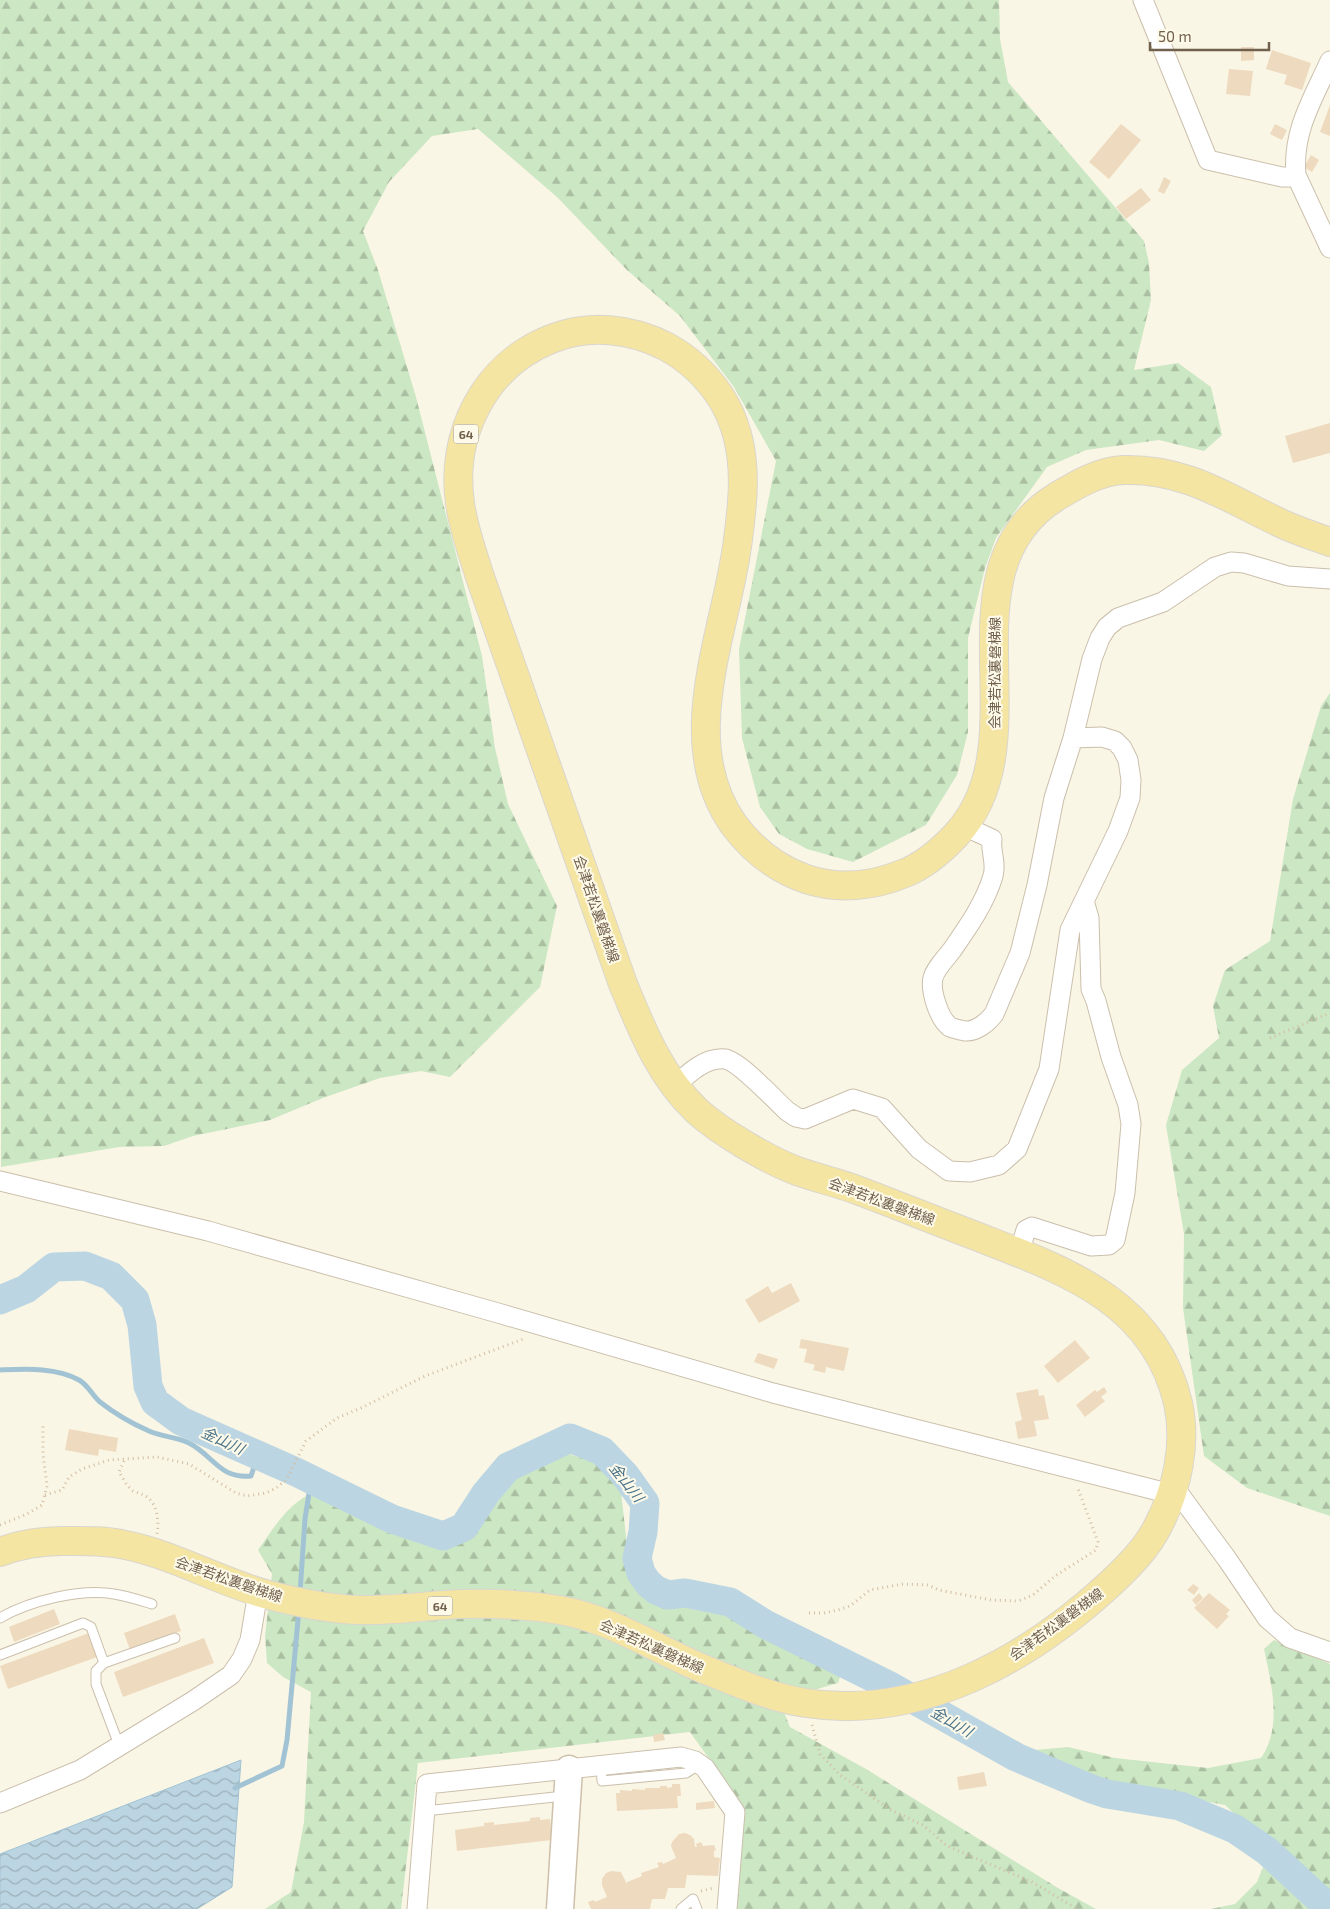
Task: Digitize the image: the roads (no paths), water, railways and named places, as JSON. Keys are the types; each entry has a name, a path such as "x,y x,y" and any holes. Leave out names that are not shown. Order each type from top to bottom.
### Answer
{"main road":[{"name":"会津若松裏磐梯線","path":"0,1552 37,1542 106,1542 131,1545 258,1592 296,1602 359,1610 464,1604 518,1605 565,1610 605,1624 703,1669 756,1689 805,1703 874,1705 911,1699 964,1682 1002,1663 1041,1638 1092,1600 1128,1567 1141,1551 1157,1528 1172,1491 1180,1454 1181,1426 1178,1403 1159,1353 1147,1335 1112,1300 1096,1289 1070,1275 1019,1253 854,1189 771,1160 697,1111 675,1086 661,1067 647,1042 623,984 480,574 463,522 459,498 459,467 463,445 477,401 491,382 531,350 550,339 594,329 617,330 657,342 690,362 703,374 725,404 739,438 744,480 732,572 709,682 705,744 711,776 726,813 745,839 777,866 809,880 850,886 892,878 913,870 933,858 964,826 978,802 988,774 995,724 995,598 1003,563 1017,533 1043,505 1078,483 1118,470 1154,472 1192,480 1242,502 1288,526 1330,542"}],"street":[{"path":"1144,0 1208,160 1282,177 1297,177"},
{"path":"1330,60 1299,133 1295,163 1297,177 1330,248"},
{"path":"964,826 992,839 991,846 995,861 993,876 975,916 933,977 932,994 944,1021 958,1030 969,1031 990,1019 994,1014 1020,953 1037,885 1054,798 1073,738 1092,659 1100,638 1107,627 1118,618 1163,602 1215,567 1231,562 1288,576 1330,579"},
{"path":"675,1086 696,1068 711,1061 725,1059 738,1065 787,1111 796,1117 805,1119 853,1099 882,1108 919,1149 949,1171 970,1172 999,1165 1017,1149 1049,1069 1070,930 1124,815 1130,798 1131,780 1128,760 1122,748 1115,741 1102,737 1073,738"},
{"path":"1019,1253 1026,1230 1032,1227 1092,1246 1109,1245 1115,1240 1126,1193 1131,1124 1128,1105 1111,1057 1091,989 1089,918 1084,901"},
{"path":"0,1181 208,1232 773,1393 1071,1469 1172,1491 1227,1559 1267,1618 1290,1638 1330,1652"},
{"path":"0,1803 80,1770 194,1701 231,1675 242,1659 250,1640 258,1592"},
{"path":"417,1909 427,1784 681,1757 695,1761 705,1768 735,1812 727,1909"},
{"path":"560,1909 569,1769"}],"lane":[{"path":"0,1618 28,1605 51,1598 86,1594 112,1593 152,1604"},
{"path":"0,1655 83,1623 91,1627 104,1663"},
{"path":"119,1745 96,1684 96,1671 104,1663 175,1638"},
{"path":"425,1811 567,1796"},
{"path":"681,1909 694,1899 697,1909"}],"water":[{"path":"241,1760 232,1887 197,1909 0,1909 0,1854"}],"waterway":[{"name":"金山川","path":"0,1300 26,1289 54,1267 85,1266 111,1276 135,1300 142,1325 148,1386 155,1402 181,1421 296,1472 392,1519 443,1536 464,1527 486,1493 508,1467 570,1438 602,1451 625,1475 645,1503 643,1532 637,1558 641,1573 656,1590 668,1595 685,1593 730,1602 765,1624 888,1685 1016,1757 1089,1788 1107,1794 1180,1806 1235,1829 1267,1851 1330,1909"},
{"path":"0,1370 50,1371 79,1380 100,1402 117,1414 149,1431 189,1443 231,1474 251,1476 258,1455"},
{"path":"300,1593 305,1519 311,1481"},
{"path":"235,1788 282,1766 287,1740 299,1609"}]}
